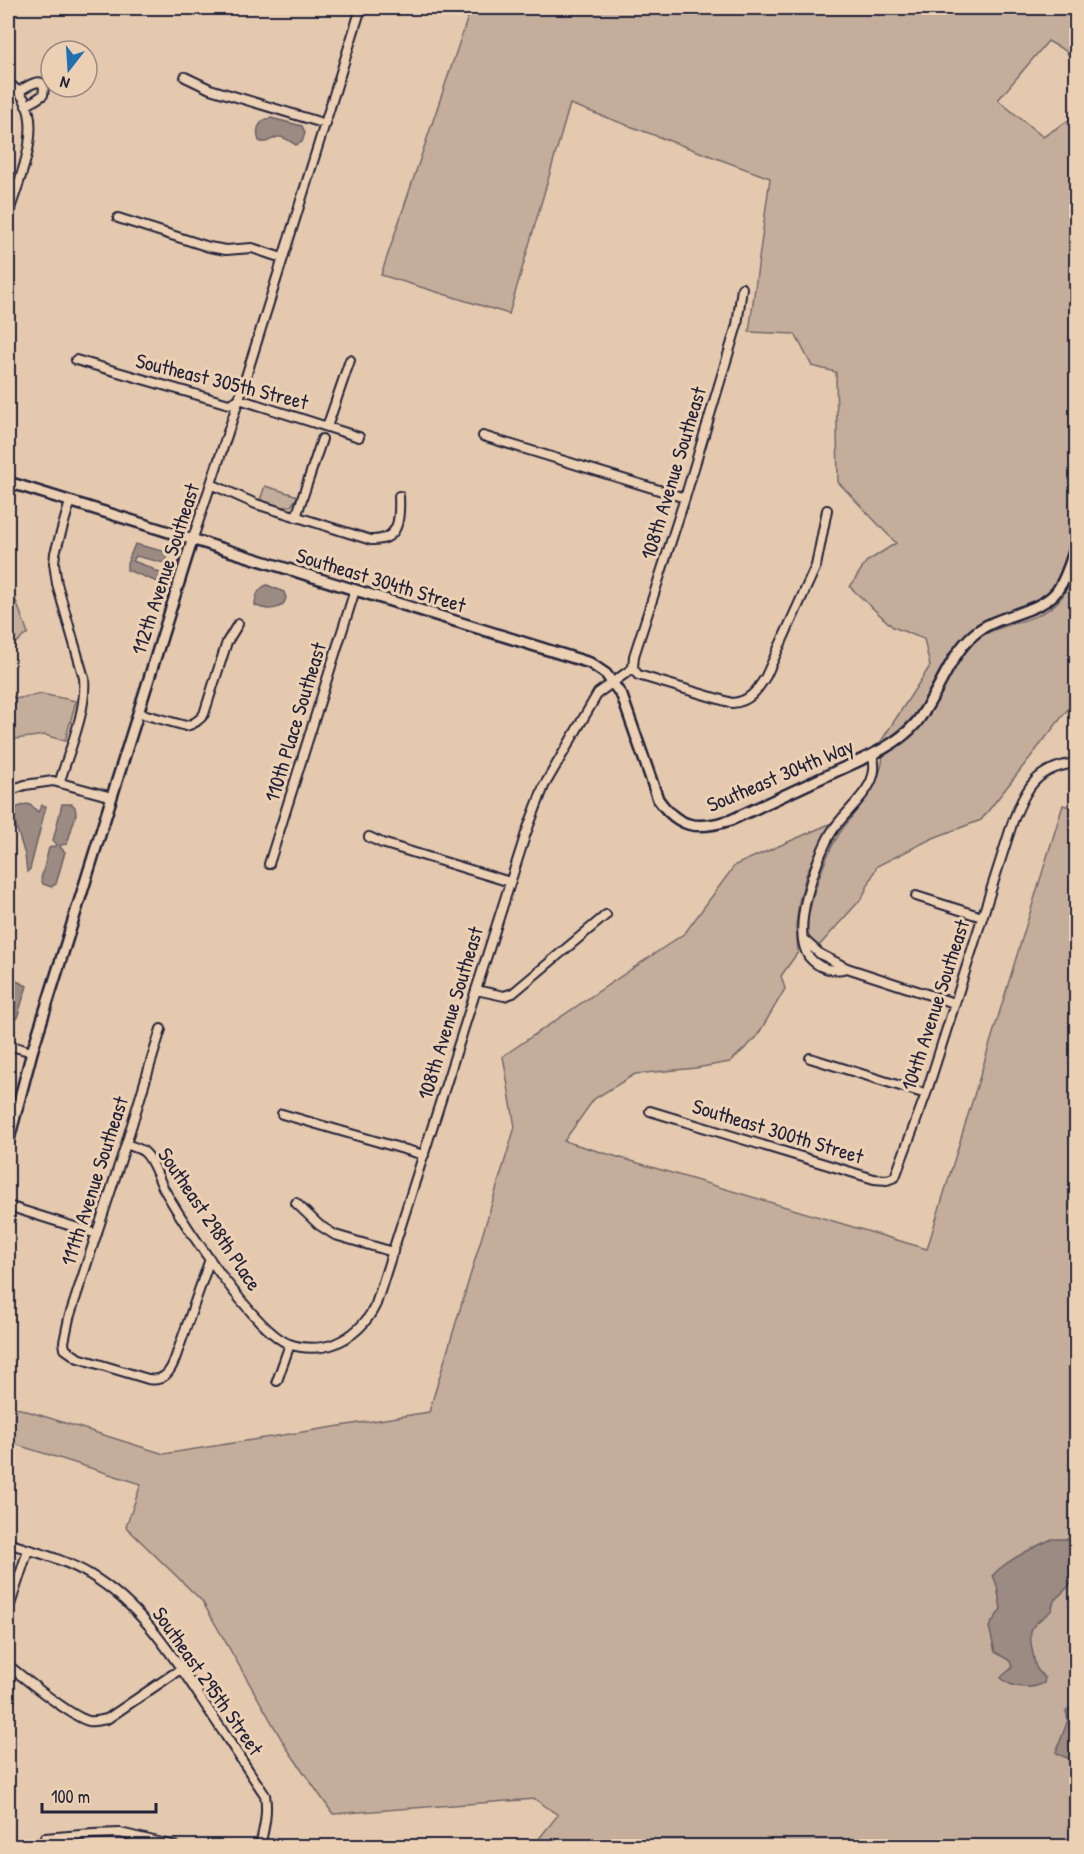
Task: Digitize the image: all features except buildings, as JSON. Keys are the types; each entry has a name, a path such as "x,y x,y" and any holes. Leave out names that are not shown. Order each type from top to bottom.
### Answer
{"street":[{"name":"112th Avenue Southeast","path":"8,1143 32,1052 361,8"},
{"path":"185,77 210,89 326,124"},
{"path":"8,82 25,103 30,128 30,144 8,215"},
{"path":"18,92 33,82 43,85 43,95 25,103"},
{"path":"118,218 209,247 226,250 252,248 282,258"},
{"name":"108th Avenue Southeast","path":"633,668 634,656 686,498 737,325 742,288"},
{"name":"Southeast 305th Street","path":"76,360 229,404 239,399 359,437"},
{"path":"327,427 350,360"},
{"path":"483,436 686,498"},
{"path":"296,517 322,440"},
{"name":"Southeast 304th Street","path":"8,482 192,541 582,660 598,667 613,682"},
{"path":"211,484 256,504 371,540 390,536 397,525 400,510 399,496"},
{"path":"60,782 85,690 84,678 55,573 55,553 70,502"},
{"path":"613,682 633,668 638,675 732,703 747,700 772,665 816,566 827,510"},
{"path":"847,968 829,969 813,961 807,953 802,928 819,861 832,832 868,786 874,774 875,763 872,755 915,724 930,703 952,663 973,635 1001,618 1037,606 1055,592 1064,579 1077,545"},
{"name":"110th Place Southeast","path":"269,864 355,590"},
{"path":"139,712 186,726 194,724 204,714 227,642 238,624"},
{"name":"108th Avenue Southeast","path":"324,1348 352,1335 364,1325 376,1304 526,833 544,786 598,693 613,682"},
{"name":"Southeast 304th Way","path":"613,682 622,696 658,799 668,813 688,824 711,826 730,820 872,755"},
{"name":"104th Avenue Southeast","path":"895,1177 926,1094 1022,797 1028,788 1048,771 1077,763"},
{"path":"8,791 40,782 60,782 112,797"},
{"path":"369,837 510,882"},
{"path":"916,896 982,916"},
{"path":"476,990 504,996 513,993 606,915"},
{"path":"803,939 820,954 847,968 954,1003"},
{"name":"111th Avenue Southeast","path":"161,1029 69,1318 64,1344 69,1353 78,1358 148,1379 157,1380 165,1377 175,1359 210,1259"},
{"path":"8,1045 32,1052"},
{"path":"810,1058 926,1094"},
{"name":"Southeast 300th Street","path":"650,1110 874,1179 887,1180 895,1177"},
{"path":"282,1114 424,1155"},
{"name":"Southeast 298th Place","path":"126,1144 147,1155 164,1190 210,1259 258,1320 290,1344 324,1348"},
{"path":"296,1203 319,1225 335,1235 393,1252"},
{"path":"8,1206 97,1234"},
{"path":"277,1381 290,1344"},
{"name":"Southeast 295th Street","path":"8,1543 67,1563 89,1574 116,1592 142,1616 182,1668 264,1795 267,1807 266,1820 260,1846"},
{"path":"8,1611 28,1550"},
{"path":"8,1665 73,1714 87,1721 107,1719 182,1668"},
{"path":"45,1838 120,1833 175,1846"}],"shaded area":[{"path":"471,8 1076,8 1076,534 1059,581 1039,598 992,617 969,632 954,648 922,706 901,728 878,746 930,666 924,639 893,627 850,587 866,562 896,543 838,482 836,372 812,366 795,334 749,332 770,178 570,104 509,314 381,275","holes":["1048,41 1066,51 1075,65 1075,116 1043,137 998,100"]},
{"path":"271,118 302,126 305,133 302,142 296,145 281,137 267,142 259,141 259,126"},
{"path":"265,486 298,496 291,506 283,507 260,500"},
{"path":"135,544 167,552 167,559 164,563 136,556 133,561 161,574 160,583 127,570"},
{"path":"1076,565 1076,699 981,820 933,838 877,866 862,898 817,948 809,937 808,923 817,885 836,839 865,800 877,779 883,755 906,738 922,719 968,647 981,636 1029,619 1052,607 1066,590"},
{"path":"8,580 28,633 8,649"},
{"path":"267,585 284,592 286,598 278,608 269,609 255,605 258,593"},
{"path":"8,690 15,699 42,694 76,701 65,741 45,735 8,740"},
{"path":"27,804 38,812 42,805 46,806 30,869 27,872 25,855 12,813 18,807"},
{"path":"62,804 72,804 76,814 67,844 60,845 65,852 56,884 51,887 43,884 41,879 49,848 57,845 53,841"},
{"path":"1063,805 1076,809 1076,1846 533,1846 558,1815 535,1799 333,1814 286,1747 202,1601 126,1527 141,1484 8,1442 8,1405 164,1454 429,1412 515,1127 503,1056 685,933 735,865 834,822 817,850 806,875 796,925 798,952 781,976 785,989 756,1038 730,1062 635,1074 594,1099 564,1141 927,1249"},
{"path":"8,977 27,986 17,1018 13,1020 8,1019 10,996"},
{"path":"1052,1539 1076,1540 1076,1575 1072,1575 1072,1583 1054,1601 1051,1611 1031,1630 1035,1665 1045,1678 1044,1683 1033,1687 1016,1686 1001,1678 1012,1667 1010,1661 995,1652 989,1627 1001,1609 993,1575 1029,1550"},
{"path":"1076,1703 1076,1764 1056,1752 1068,1720 1066,1711"}]}
